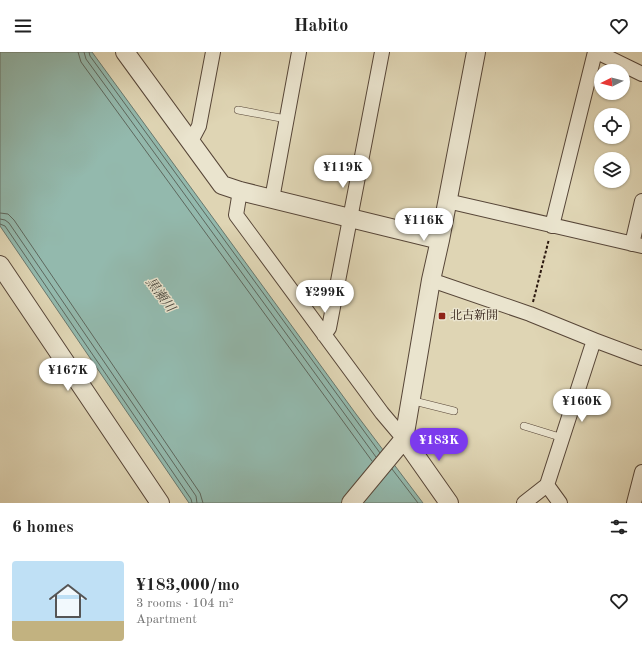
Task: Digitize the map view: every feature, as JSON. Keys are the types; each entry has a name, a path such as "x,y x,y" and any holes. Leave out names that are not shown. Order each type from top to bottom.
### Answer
{"street":[{"path":"125,52 222,185 240,191 440,240"},
{"path":"190,143 199,126 213,52"},
{"path":"272,198 299,52"},
{"path":"324,335 329,328 382,52"},
{"path":"351,503 401,442 476,52"},
{"path":"552,226 596,52 642,74"},
{"path":"240,191 236,215 382,413 401,442 449,503"},
{"path":"447,201 637,245 642,201"},
{"path":"0,265 160,503"},
{"path":"431,280 530,314 642,358"},
{"path":"524,503 547,485 564,438 594,340"},
{"path":"634,503 642,472"},
{"path":"547,485 560,503"}],"lane":[{"path":"238,110 286,119"},
{"path":"410,400 454,411"},
{"path":"524,426 564,438"}],"path":[{"path":"530,314 552,226"}],"water":[{"name":"黒瀬川","path":"0,52 92,52 356,414 423,503 189,503 0,226"}],"place":[{"name":"北古新開","path":"442,316"}]}
